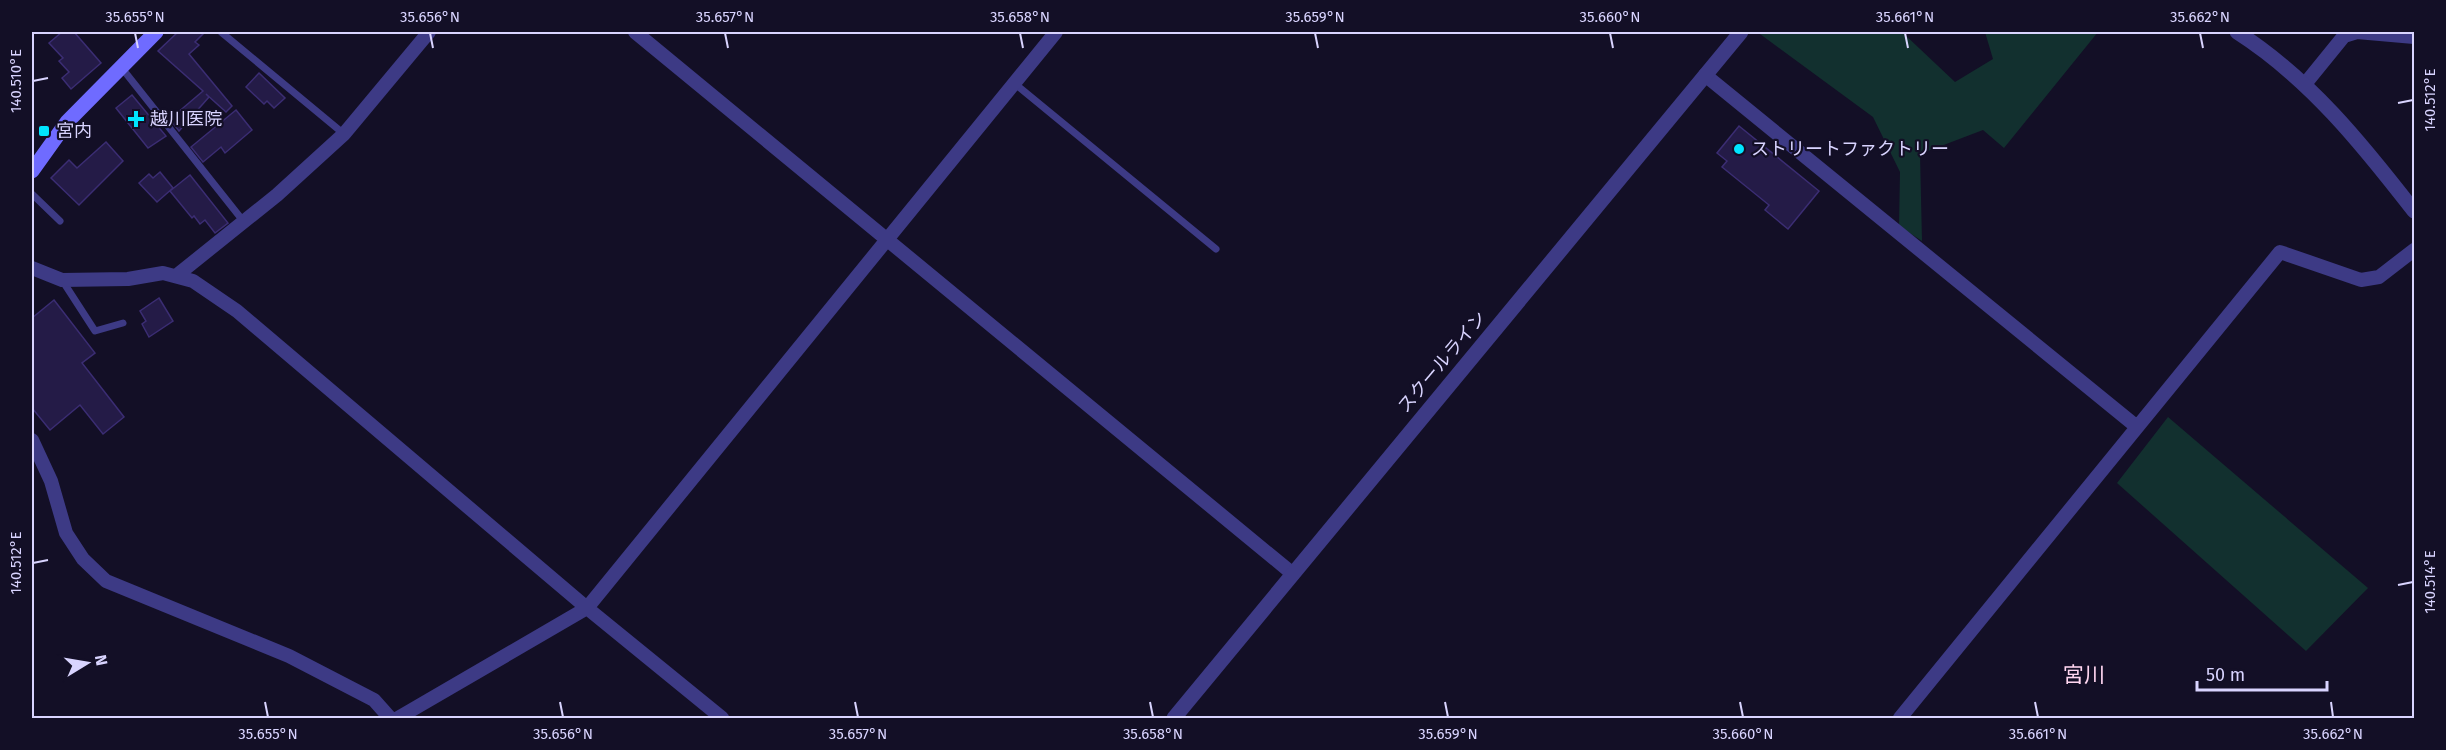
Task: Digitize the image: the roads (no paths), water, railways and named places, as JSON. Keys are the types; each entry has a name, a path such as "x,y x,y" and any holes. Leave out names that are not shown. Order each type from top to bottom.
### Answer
{"main road":[{"path":"32,171 67,122 156,32"}],"street":[{"path":"176,276 244,222 344,134 429,32"},
{"path":"635,32 888,238 1293,574"},
{"path":"398,718 587,608 1056,32"},
{"name":"スクールライン","path":"1174,718 1741,32"},
{"path":"2237,32 2305,84 2366,149 2415,211"},
{"path":"2305,84 2342,34 2357,32 2415,37"},
{"path":"1705,75 2138,427"},
{"path":"1900,718 2280,252 2361,280 2379,276 2415,250"},
{"path":"32,268 62,280 128,279 163,273 193,281 237,311 587,608 723,718"},
{"path":"32,440 51,481 66,533 82,559 106,580 289,656 374,700 390,718"}],"lane":[{"path":"221,32 344,134"},
{"path":"121,67 244,222"},
{"path":"1014,83 1216,249"},
{"path":"32,194 60,221"},
{"path":"62,280 95,332 123,323"}],"place":[{"name":"越川医院","path":"136,119"},
{"name":"宮内","path":"44,131"},
{"name":"ストリートファクトリー","path":"1739,149"}],"district":[{"name":"宮川","path":"2084,675"}]}
